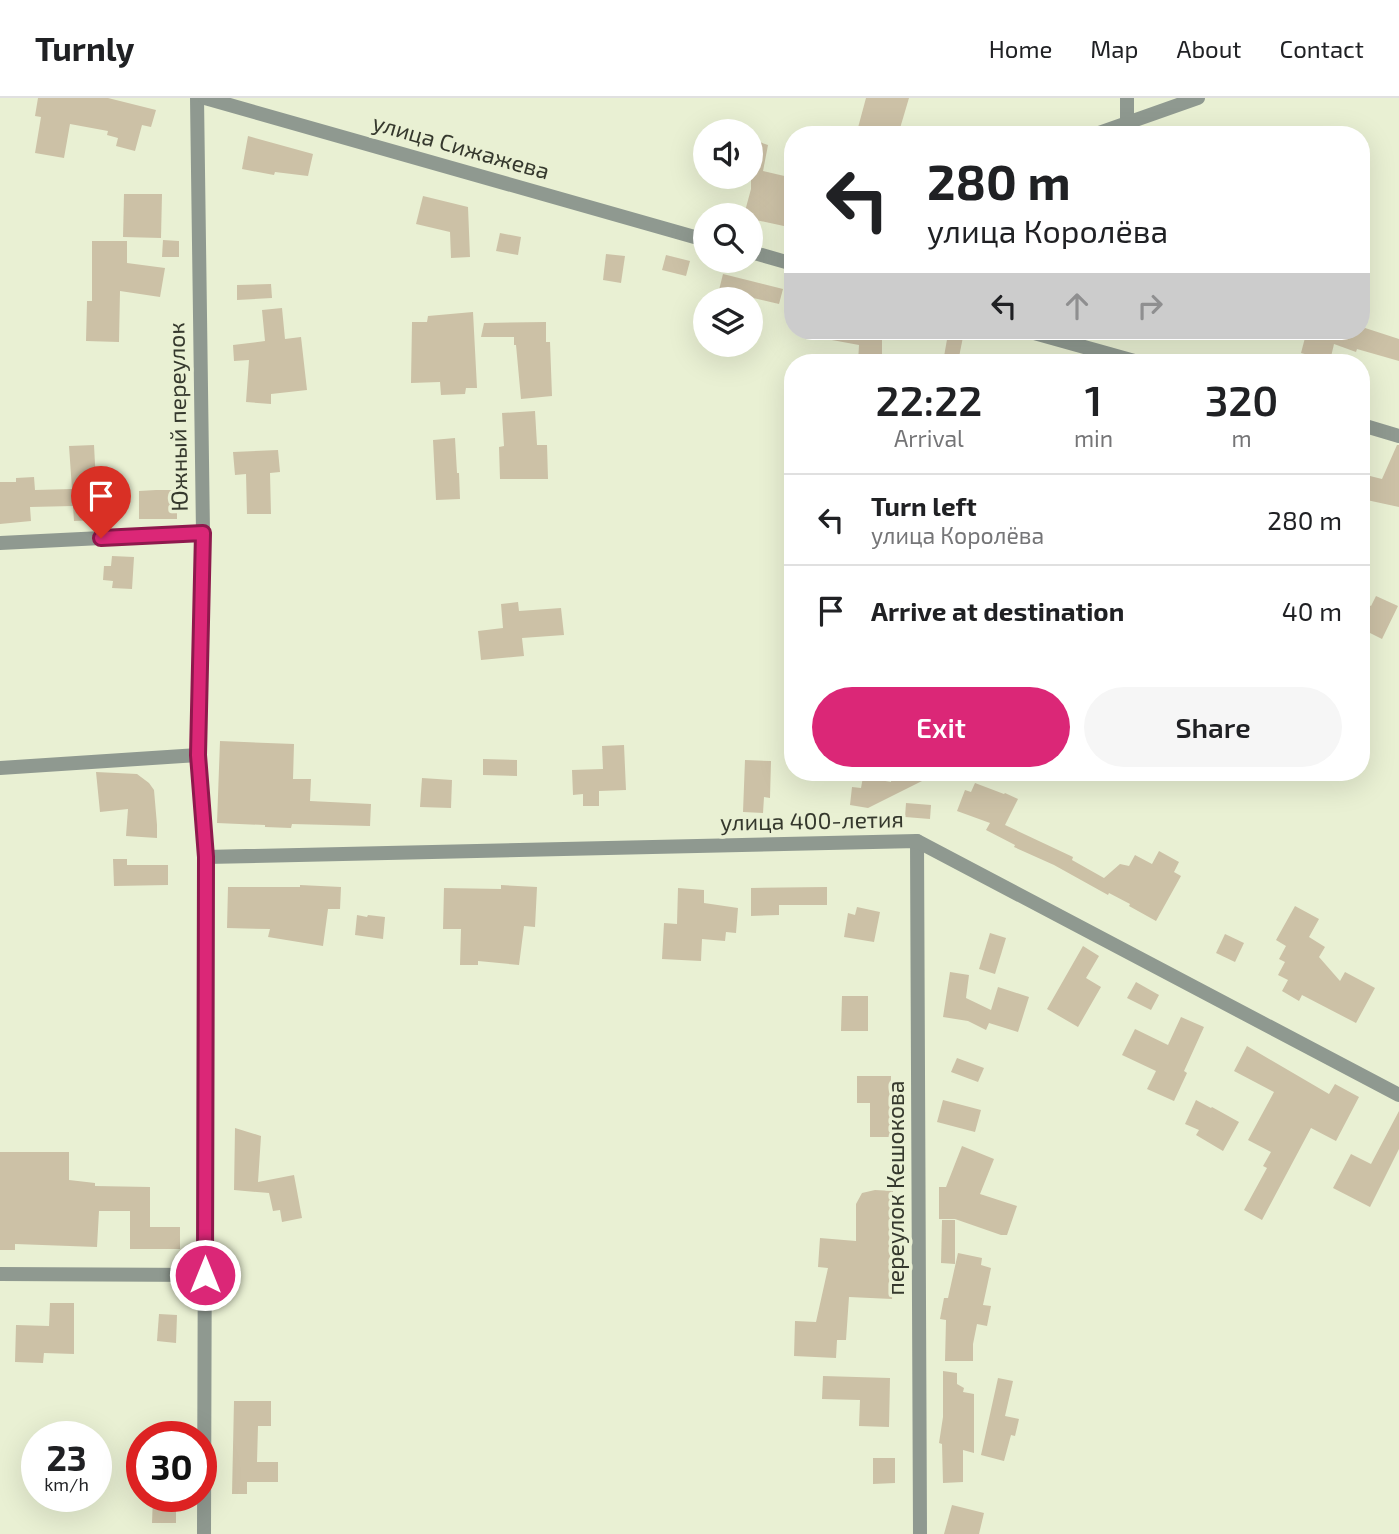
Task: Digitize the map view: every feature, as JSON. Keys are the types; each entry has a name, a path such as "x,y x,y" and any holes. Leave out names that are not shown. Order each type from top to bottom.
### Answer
{"street":[{"name":"Южный переулок","path":"197,98 203,533 198,755 206,857 204,1534"},
{"name":"улица Сижажева","path":"205,98 693,237"},
{"path":"1127,98 1127,122"},
{"path":"1117,126 1198,98"},
{"path":"763,256 784,262"},
{"path":"1059,340 1109,354"},
{"path":"1370,427 1399,436"},
{"path":"0,543 203,533"},
{"path":"0,768 198,755"},
{"name":"улица 400-летия","path":"206,857 917,841 1399,1095"},
{"name":"переулок Кешокова","path":"917,841 919,1534"},
{"path":"0,1273 205,1275"}],"building":[{"path":"38,98 108,98 156,110 151,127 142,125 135,151 116,146 118,138 107,135 108,131 70,124 64,158 35,153 41,117 35,116"},
{"path":"866,98 909,98 901,126 858,126"},
{"path":"248,136 313,154 308,176 275,172 274,175 242,169"},
{"path":"763,143 768,145 763,171"},
{"path":"763,171 784,176 784,226 763,222 763,203 747,203 751,189 763,189"},
{"path":"124,194 162,194 161,238 123,237"},
{"path":"423,196 468,207 470,257 451,258 450,232 416,224"},
{"path":"500,233 521,237 518,255 496,251"},
{"path":"163,240 179,241 179,257 162,257"},
{"path":"92,241 127,241 127,263 165,268 160,297 120,291 119,342 86,341 87,301 92,301"},
{"path":"606,254 625,256 621,283 603,280"},
{"path":"666,255 690,261 686,276 662,270"},
{"path":"723,274 783,289 779,304 763,300 763,287 720,287"},
{"path":"271,284 272,298 237,300 237,285"},
{"path":"282,308 285,339 301,337 307,390 271,394 271,404 246,402 249,360 234,361 233,345 265,341 262,310"},
{"path":"473,312 477,388 466,388 465,394 441,395 440,382 411,383 412,322 427,322 428,316"},
{"path":"546,322 546,342 550,342 552,396 521,399 514,337 481,337 484,323"},
{"path":"1370,330 1399,339 1399,361 1357,349 1356,352 1334,344 1332,354 1301,353 1304,340 1370,340"},
{"path":"832,340 882,340 882,354 858,354 859,345"},
{"path":"947,340 962,340 960,354 944,354"},
{"path":"535,411 537,445 547,445 548,479 500,479 499,447 504,446 502,413"},
{"path":"455,438 460,499 436,500 433,440"},
{"path":"94,445 98,520 74,521 73,506 30,507 31,521 0,524 0,482 16,482 16,478 34,477 35,490 72,489 69,446"},
{"path":"1399,445 1399,507 1370,501 1370,476 1382,479"},
{"path":"278,450 280,472 270,473 271,514 247,514 246,474 235,475 233,452"},
{"path":"177,490 177,519 139,519 139,491"},
{"path":"112,556 134,557 132,589 112,588 113,581 103,580 104,566 111,566"},
{"path":"1376,596 1398,606 1382,639 1370,633 1371,606"},
{"path":"518,602 519,611 561,608 564,635 522,638 524,656 481,660 478,631 503,628 501,604"},
{"path":"220,741 294,744 293,779 311,779 310,801 371,804 370,826 292,824 291,828 217,823"},
{"path":"624,745 626,790 599,791 599,806 583,806 583,794 573,795 572,770 603,769 602,746"},
{"path":"483,759 517,760 517,776 483,775"},
{"path":"745,760 771,761 770,798 764,797 763,813 743,812"},
{"path":"96,772 137,774 149,783 154,790 157,838 126,836 128,809 100,812"},
{"path":"422,778 452,780 451,808 420,807"},
{"path":"862,781 922,781 868,808 850,805 852,787 861,788"},
{"path":"975,783 1018,799 1005,825 1073,857 1072,860 1104,878 1120,864 1129,866 1135,855 1152,864 1159,851 1179,862 1174,872 1181,876 1156,921 1109,893 1108,895 1054,865 1014,847 1015,845 986,830 990,823 957,811 965,790 971,792"},
{"path":"906,803 931,805 930,819 905,817"},
{"path":"113,859 127,859 127,865 168,865 168,885 114,886"},
{"path":"501,885 537,887 535,927 524,926 519,965 478,961 478,965 460,965 461,929 443,929 444,888 501,889"},
{"path":"228,887 341,887 340,909 328,909 323,946 268,937 270,929 227,928"},
{"path":"827,887 827,905 779,905 779,915 751,916 751,888"},
{"path":"678,888 704,890 704,903 738,908 736,933 726,932 725,941 702,939 701,961 662,959 664,923 677,924"},
{"path":"1295,906 1319,919 1309,937 1325,947 1319,957 1340,981 1345,972 1375,988 1356,1023 1302,995 1299,1001 1282,991 1288,980 1278,975 1285,962 1279,959 1286,946 1276,940"},
{"path":"857,907 880,912 874,942 844,937 848,913 855,915"},
{"path":"357,915 385,917 383,939 355,935"},
{"path":"990,933 1006,938 995,974 979,969"},
{"path":"1225,934 1244,943 1235,962 1216,953"},
{"path":"1083,946 1099,956 1086,978 1101,987 1078,1027 1047,1009"},
{"path":"950,972 969,975 966,998 991,1010 998,987 1029,997 1018,1032 989,1023 986,1030 968,1021 943,1017"},
{"path":"1136,982 1159,995 1151,1010 1127,998"},
{"path":"842,996 868,996 868,1031 841,1031"},
{"path":"1181,1017 1204,1027 1174,1101 1147,1089 1156,1071 1122,1055 1135,1029 1168,1045"},
{"path":"1247,1046 1329,1094 1335,1084 1359,1097 1336,1141 1311,1128 1262,1220 1244,1210 1267,1168 1263,1166 1271,1152 1248,1140 1274,1092 1234,1071"},
{"path":"957,1058 984,1068 978,1082 951,1072"},
{"path":"857,1076 891,1076 890,1137 870,1137 870,1103 857,1103"},
{"path":"943,1100 981,1110 975,1132 937,1122"},
{"path":"1196,1100 1239,1122 1223,1151 1196,1135 1199,1130 1185,1124"},
{"path":"1399,1111 1399,1149 1370,1207 1333,1188 1351,1154 1371,1164"},
{"path":"235,1128 261,1136 258,1182 294,1175 302,1218 282,1222 280,1210 273,1211 269,1193 234,1190"},
{"path":"962,1146 994,1159 980,1194 1017,1206 1007,1235 955,1219 939,1219 939,1187 946,1187"},
{"path":"0,1152 69,1152 69,1180 95,1183 95,1186 150,1187 150,1227 180,1227 180,1249 130,1249 130,1211 99,1211 97,1247 15,1244 15,1250 0,1250"},
{"path":"875,1190 893,1191 889,1242 889,1285 893,1285 892,1299 849,1297 846,1340 837,1340 836,1358 794,1356 795,1321 816,1322 828,1268 818,1267 820,1238 856,1241 856,1204 862,1193"},
{"path":"942,1220 955,1220 955,1264 941,1263"},
{"path":"958,1253 982,1258 981,1265 991,1268 983,1305 991,1306 987,1326 977,1324 973,1361 945,1361 946,1320 940,1319 944,1298 948,1298"},
{"path":"50,1303 74,1303 74,1354 44,1353 43,1363 15,1362 16,1325 49,1326"},
{"path":"159,1314 177,1315 176,1343 157,1341"},
{"path":"943,1371 957,1373 957,1384 964,1388 963,1392 974,1394 974,1453 963,1450 963,1482 943,1483 942,1444 939,1443 943,1417"},
{"path":"823,1376 890,1378 889,1427 859,1426 860,1400 822,1399"},
{"path":"998,1378 1013,1381 1005,1416 1019,1419 1015,1436 1011,1435 1004,1461 981,1455"},
{"path":"234,1401 271,1401 271,1426 258,1426 257,1462 278,1462 278,1482 247,1482 247,1494 232,1494"},
{"path":"873,1458 895,1458 895,1483 873,1484"},
{"path":"952,1505 984,1513 979,1534 944,1534"},
{"path":"152,1512 176,1512 176,1523 152,1523"}],"route":[{"path":"101,538 203,533 198,755 206,857 205,1275"}]}
